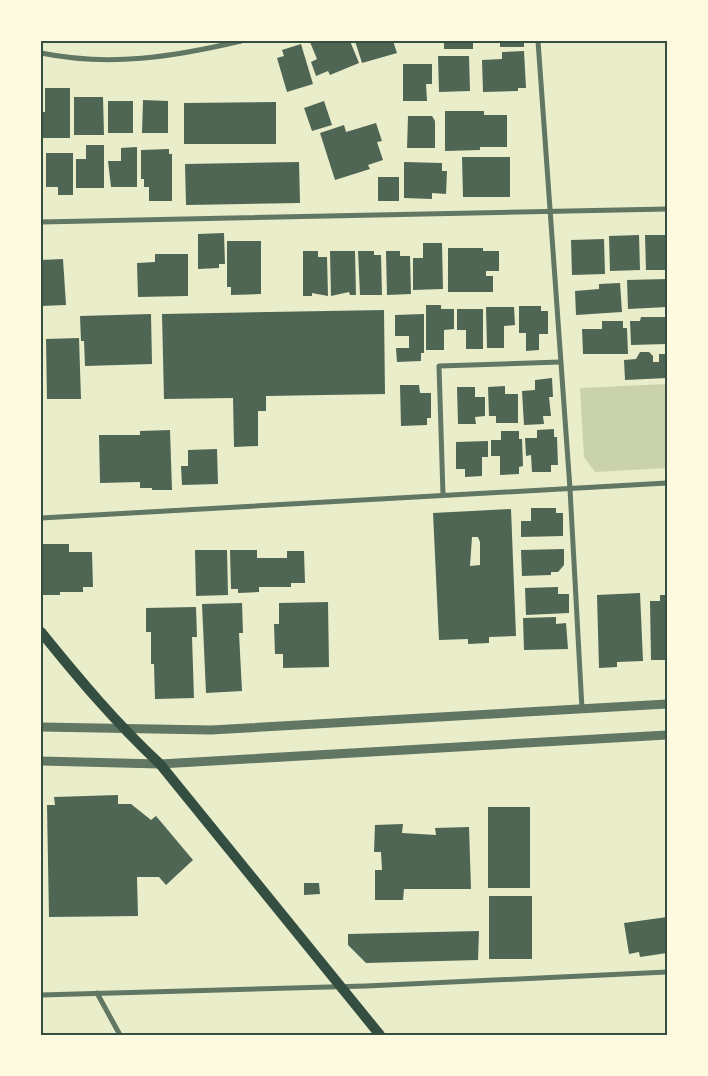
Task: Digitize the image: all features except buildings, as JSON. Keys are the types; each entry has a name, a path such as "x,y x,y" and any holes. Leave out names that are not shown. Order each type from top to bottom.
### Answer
{"main road":[{"path":"41,632 123,730 160,764 380,1035"}],"street":[{"path":"41,53 92,60 146,59 181,55 241,41"},
{"path":"538,41 570,488 582,709"},
{"path":"41,222 667,209"},
{"path":"443,495 439,366 560,362"},
{"path":"41,518 667,483"},
{"path":"41,727 123,730 211,730 667,704"},
{"path":"41,761 160,764 667,735"},
{"path":"41,995 341,987 667,972"},
{"path":"97,993 120,1035"}],"green space":[{"path":"667,384 667,468 595,472 584,457 580,388"}]}
